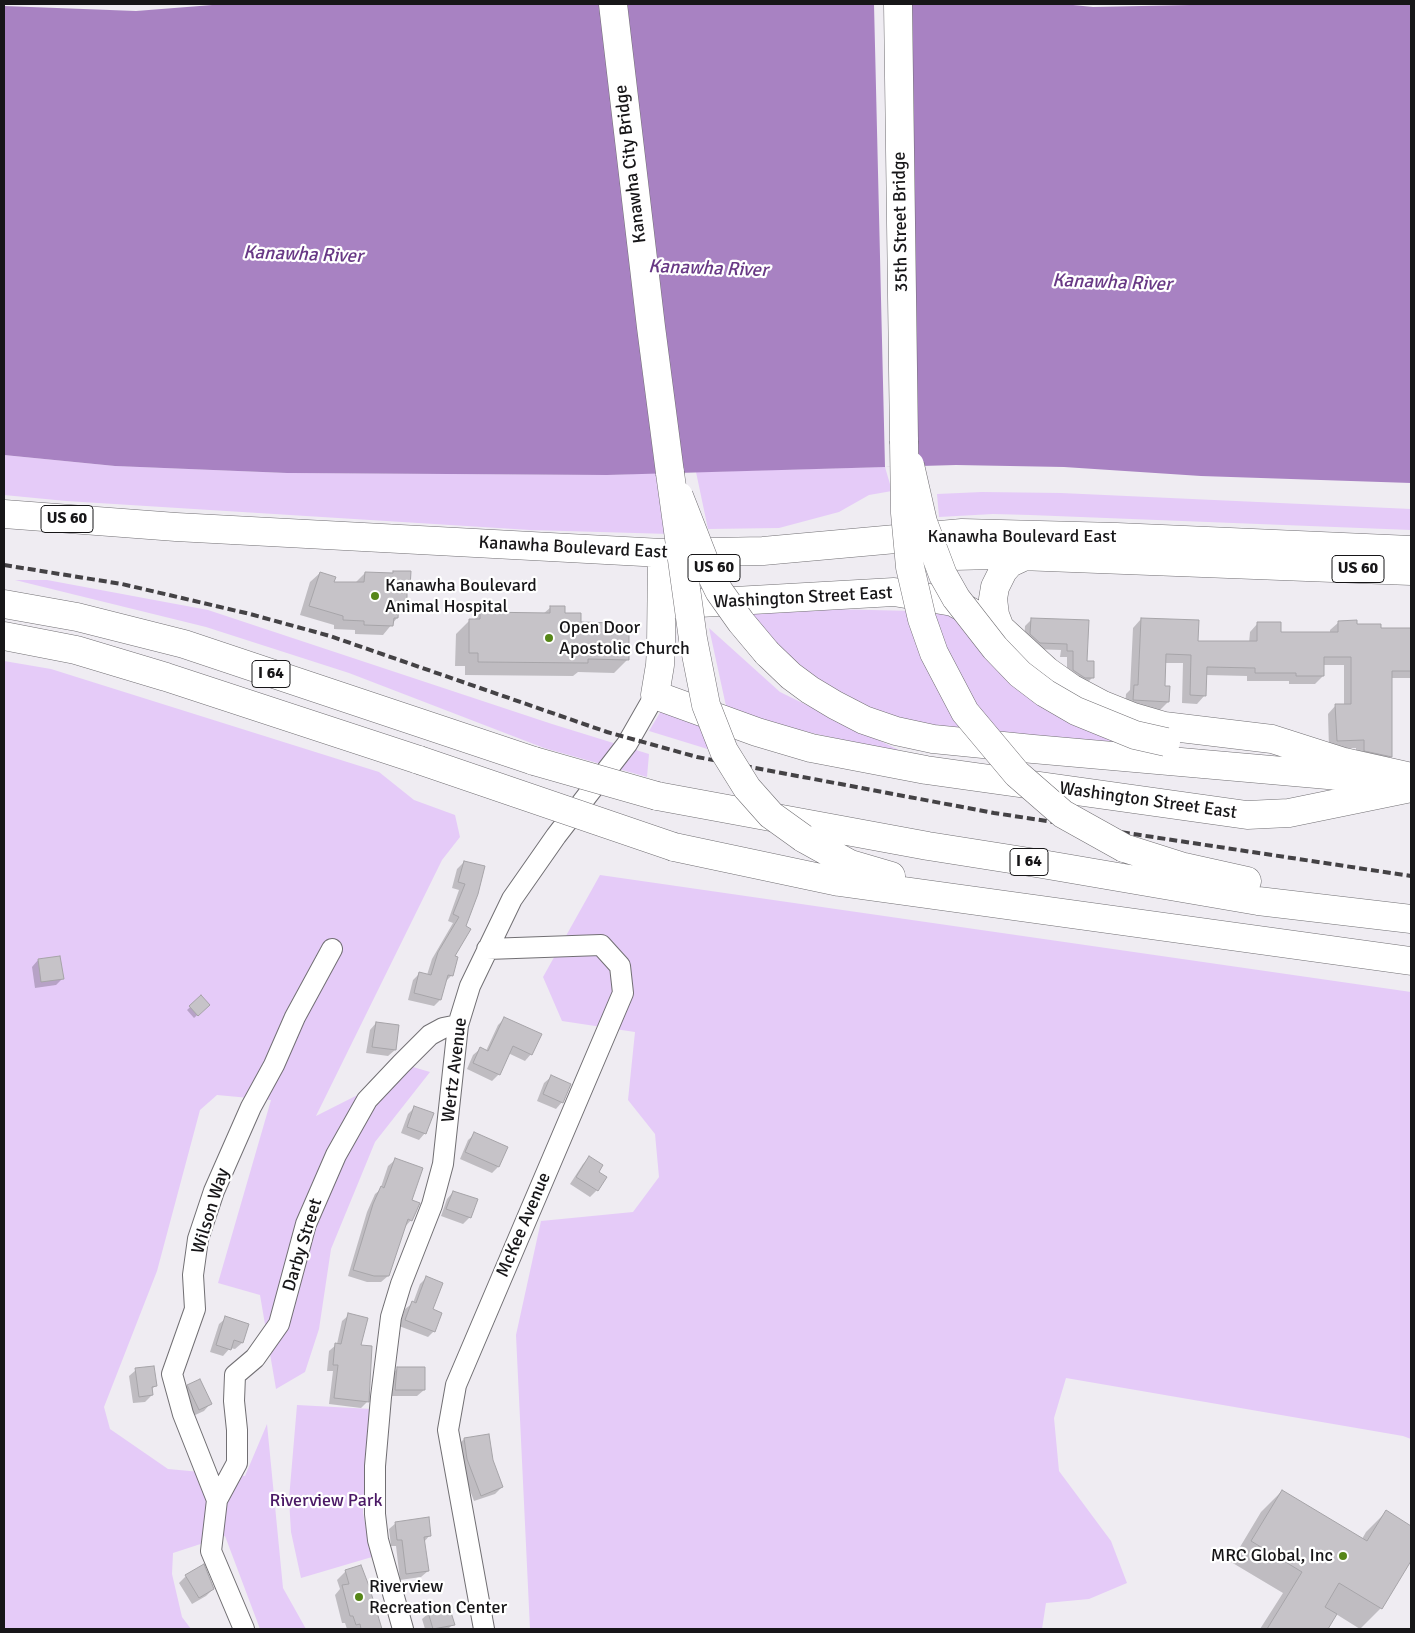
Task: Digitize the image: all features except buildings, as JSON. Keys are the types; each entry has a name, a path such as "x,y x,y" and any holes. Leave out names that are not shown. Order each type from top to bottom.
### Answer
{"main road":[{"name":"Kanawha City Bridge","path":"613,4 650,327 670,473"},
{"name":"35th Street Bridge","path":"898,4 904,441"},
{"path":"904,441 923,522 943,575 956,598 995,648 1020,674 1045,694 1076,711 1136,735 1166,742 1344,762"},
{"path":"904,441 907,540 910,567 922,619 934,654 965,712 1017,774 1064,814 1124,848 1184,867 1407,918"},
{"path":"670,473 704,560 719,590 741,622 767,653 791,676 835,705 864,720 896,731 934,738 1319,776 1411,781"},
{"path":"670,473 693,639 706,705 724,751 747,788 772,816 803,838 850,864 1003,905"},
{"name":"Kanawha Boulevard East","path":"4,514 662,560 698,569 965,554 1411,571"},
{"name":"Kanawha Boulevard East","path":"4,532 146,544 247,549 662,560 962,533 1117,537 1411,550"},
{"path":"1000,628 995,614 995,587 1003,571 1010,564 1025,556"},
{"name":"Wertz Avenue","path":"655,695 660,665 662,560"},
{"name":"Washington Street East","path":"662,605 894,592 953,602 1000,628 1046,672 1103,706 1164,726 1272,739 1344,762 1411,777"},
{"name":"I 64","path":"4,604 77,617 184,644 534,762 657,796 928,846 1258,901 1407,918"},
{"name":"I 64","path":"4,636 85,653 166,677 419,760 674,847 839,882 1411,961"},
{"name":"Washington Street East","path":"655,695 757,732 811,748 926,770 1246,815 1289,813 1411,788"}],"street":[{"name":"Wertz Avenue","path":"403,1629 378,1540 375,1514 375,1466 381,1397 391,1317 401,1284 432,1205 443,1164 458,1026 470,986 512,899 556,836 627,744 655,695"},
{"name":"McKee Avenue","path":"484,1629 448,1430 456,1385 623,993 620,966 601,945 487,949"},
{"name":"Wilson Way","path":"244,1629 211,1551 217,1500 184,1414 172,1374 195,1309 193,1274 198,1239 214,1191 251,1107 274,1065 295,1017 332,949"},
{"name":"Darby Street","path":"217,1500 237,1463 237,1430 234,1401 235,1375 255,1358 279,1324 306,1224 336,1155 367,1100 394,1071 430,1034 443,1028 458,1026"}],"green space":[{"path":"4,455 115,466 287,473 607,475 658,473 670,534 530,530 66,501 4,495"},
{"path":"885,467 892,491 869,495 839,512 779,528 708,529 696,472"},
{"path":"982,492 1061,493 1411,509 1411,530 1030,515 993,514 939,517 937,494"},
{"path":"15,580 47,580 208,610 552,724 649,754 647,777 544,748 349,673 206,627"},
{"path":"829,609 956,612 1143,753 959,736 874,712 823,684 781,649 750,613"},
{"path":"709,628 780,692 907,754 780,726 726,706"},
{"path":"4,661 51,669 379,772 414,800 455,815 460,837 442,860 316,1116 413,1067 430,1072 375,1142 331,1249 319,1329 305,1372 276,1389 260,1295 218,1283 271,1100 217,1095 200,1110 157,1271 104,1407 110,1429 168,1469 245,1476 267,1424 283,1588 306,1629 260,1629 225,1536 173,1553 172,1574 182,1617 191,1629 4,1629"},
{"path":"661,711 706,721 714,751 649,731"},
{"path":"600,875 1411,992 1411,1439 1403,1436 1066,1378 1054,1418 1059,1471 1111,1541 1127,1583 1089,1599 1046,1603 1042,1629 530,1629 516,1335 541,1221 633,1212 659,1177 655,1134 628,1100 635,1032 562,1021 543,977"},
{"name":"Riverview Park","path":"297,1405 372,1409 363,1513 372,1557 301,1578 291,1532 289,1499"}],"water":[{"name":"Kanawha River","path":"225,4 1063,4 1093,7 1238,4 1411,4 1411,483 1201,476 1064,467 956,465 607,475 287,473 115,466 4,455 4,6 136,11"}],"pier":[{"path":"874,4 907,4 912,439 921,466 885,467"}],"railway":[{"path":"4,565 122,584 250,614 330,636 607,732 697,757 994,813 1411,876"}],"place":[{"name":"Kanawha Boulevard Animal Hospital","path":"375,596"},
{"name":"Open Door Apostolic Church","path":"549,638"},
{"name":"MRC Global, Inc","path":"1343,1556"},
{"name":"Riverview Recreation Center","path":"359,1597"}]}
